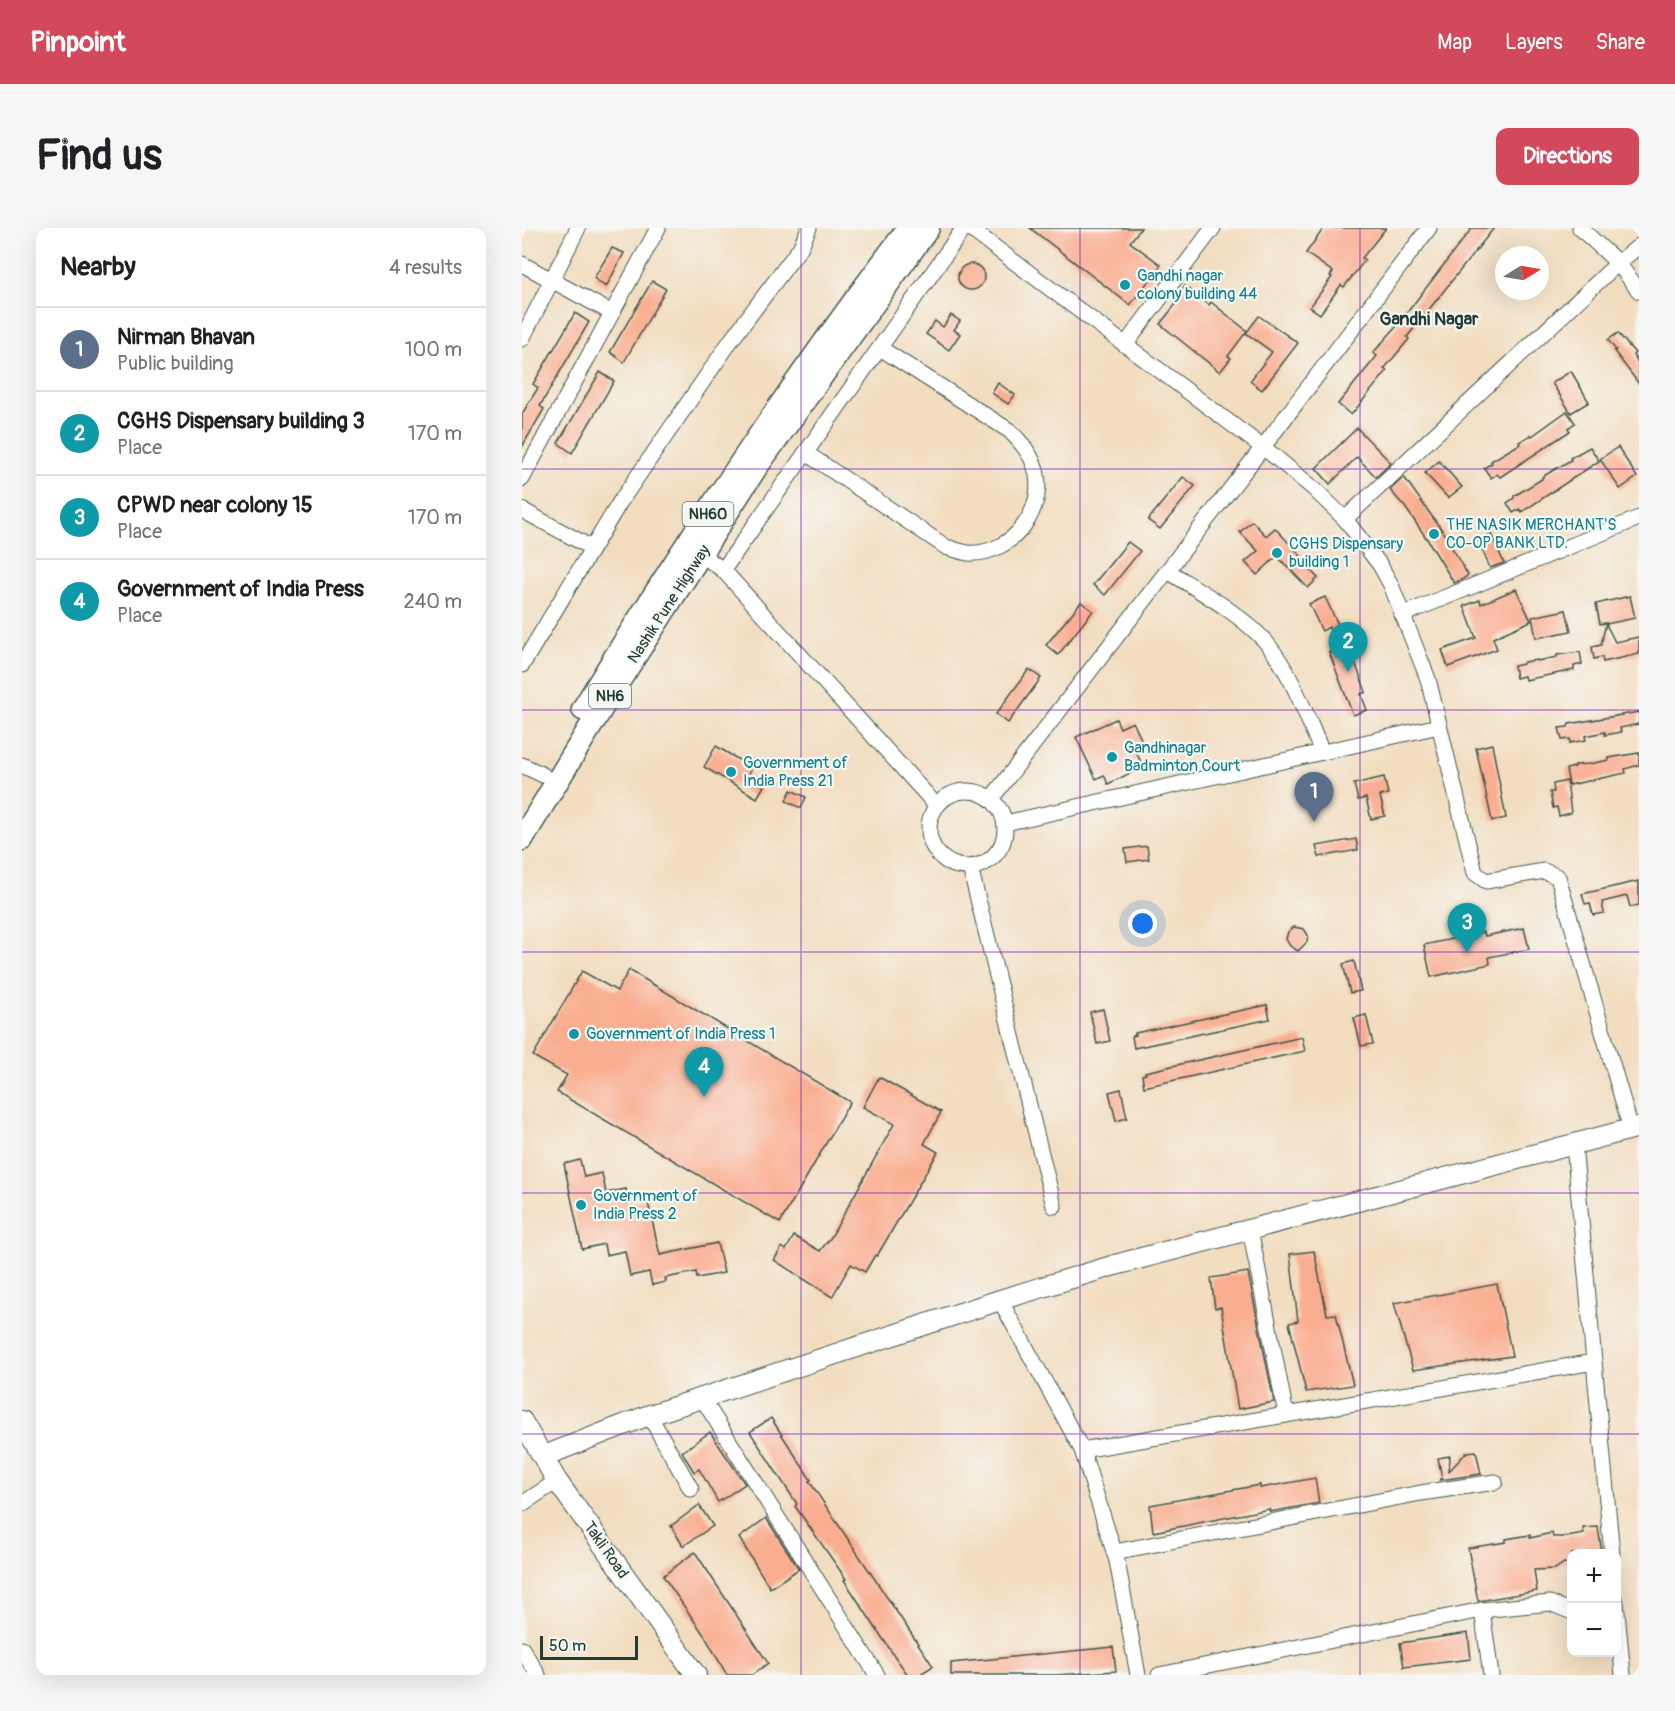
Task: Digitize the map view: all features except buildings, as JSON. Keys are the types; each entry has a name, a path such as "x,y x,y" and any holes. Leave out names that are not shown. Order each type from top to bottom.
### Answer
{"highway":[{"name":"Nashik Pune Highway","path":"522,810 614,658 731,479 795,384 909,228"},
{"name":"Nashik Pune Highway","path":"522,839 603,706 702,555 755,469 928,228"}],"main road":[{"path":"544,1456 650,1415 1000,1300 1115,1265 1635,1128"},
{"name":"Takli Road","path":"522,1421 557,1481 696,1675"}],"street":[{"path":"522,339 578,228"},
{"path":"522,479 658,228"},
{"path":"522,665 620,502 732,339 800,248 809,228"},
{"path":"723,570 964,228"},
{"path":"969,228 1263,447 1313,488 1345,519 1380,565 1428,679 1475,873 1486,881 1544,871 1558,877 1635,1128"},
{"path":"1125,345 1213,228"},
{"path":"991,799 1429,228"},
{"path":"1580,228 1618,263 1639,291"},
{"path":"1345,519 1618,263 1639,246"},
{"path":"522,264 612,313"},
{"path":"806,453 946,547 968,553 984,552 1004,544 1020,531 1031,515 1037,499 1038,486 1035,465 1024,445 1010,431 880,348"},
{"path":"522,510 592,548"},
{"path":"1402,615 1639,518"},
{"path":"702,555 723,570 936,805"},
{"path":"1168,570 1241,619 1266,642 1286,672 1322,752"},
{"path":"1005,823 1439,726"},
{"path":"522,765 543,775"},
{"path":"970,790 986,795 997,805 1005,823 1004,838 1000,849 989,861 970,867 959,867 948,862 934,849 928,830 936,805 947,795 959,791 970,790"},
{"path":"970,867 1054,1206"},
{"path":"1574,1144 1612,1549"},
{"path":"1250,1230 1286,1415"},
{"path":"1000,1300 1082,1450 1114,1552 1138,1675"},
{"path":"1082,1450 1594,1362"},
{"path":"702,1398 877,1675"},
{"path":"650,1415 691,1489"},
{"path":"522,1504 557,1481"},
{"path":"1114,1552 1421,1493 1495,1482"},
{"path":"1159,1675 1482,1610 1550,1603 1567,1610"},
{"path":"1482,1610 1491,1675"},
{"path":"522,1649 538,1675"},
{"path":"1621,1652 1623,1675"}],"place":[{"name":"Gandhi nagar colony building 44","path":"1125,285"},
{"name":"THE NASIK MERCHANT'S CO-OP BANK LTD.","path":"1434,534"},
{"name":"CGHS Dispensary building 1","path":"1277,553"},
{"name":"CGHS Dispensary building 3","path":"1348,672"},
{"name":"Gandhinagar Badminton Court","path":"1112,757"},
{"name":"Government of India Press 21","path":"731,772"},
{"name":"Nirman Bhavan","path":"1314,822"},
{"name":"CPWD near colony 15","path":"1467,953"},
{"name":"Government of India Press 1","path":"574,1034"},
{"name":"Government of India Press","path":"704,1097"},
{"name":"Government of India Press 2","path":"581,1205"}],"district":[{"name":"Gandhi Nagar","path":"1429,319"}]}
